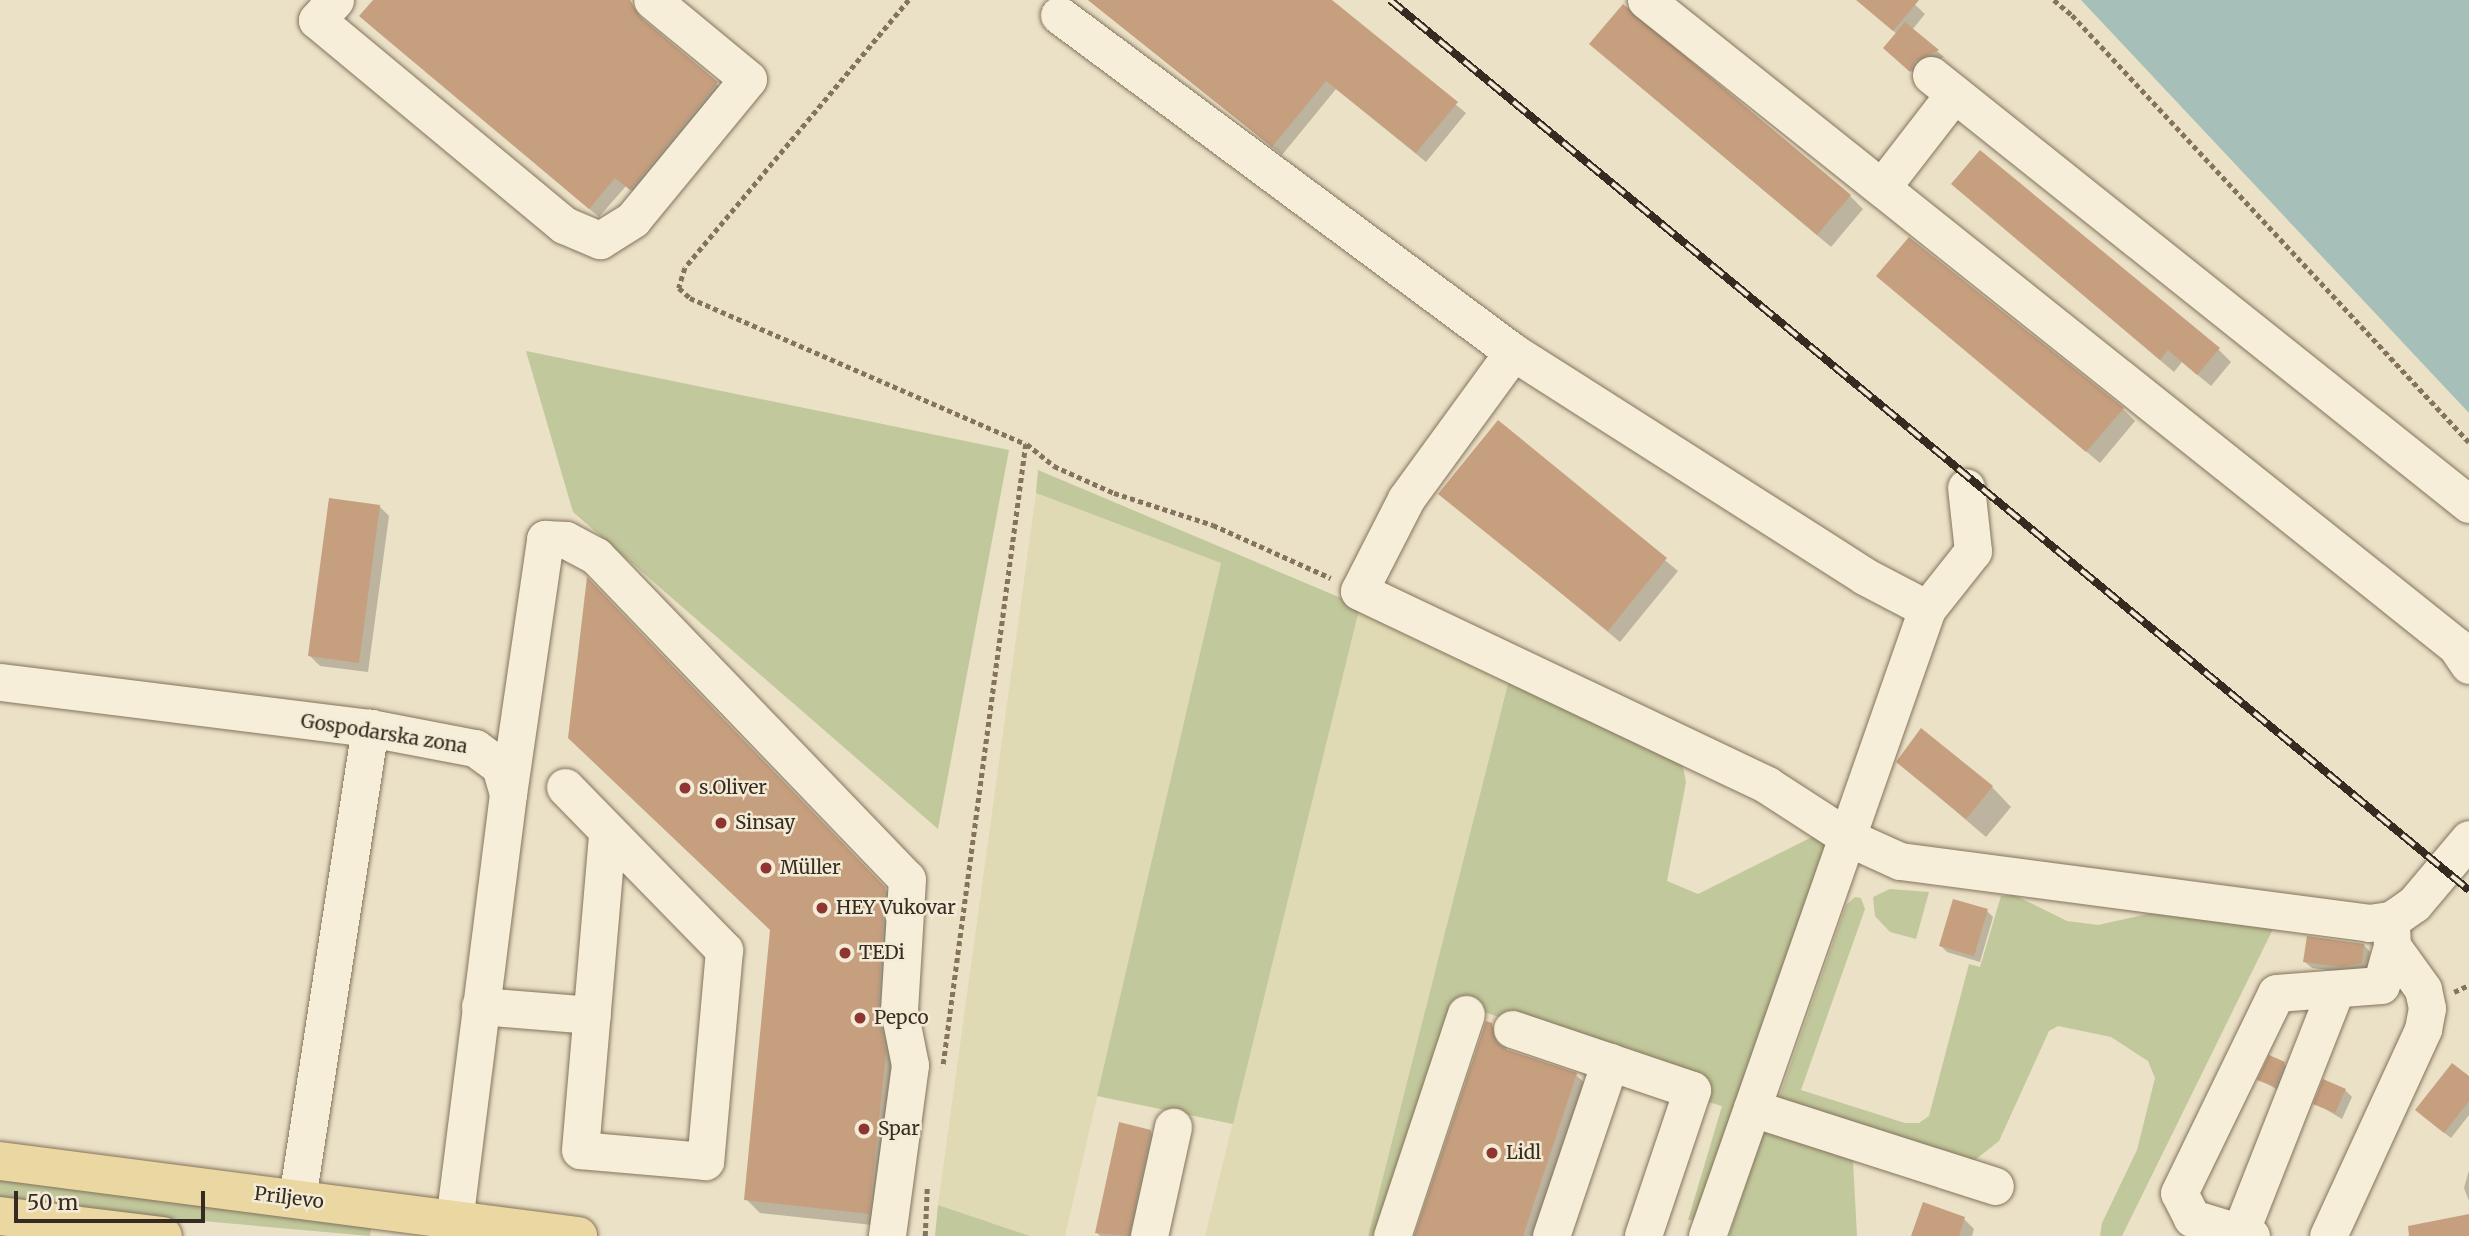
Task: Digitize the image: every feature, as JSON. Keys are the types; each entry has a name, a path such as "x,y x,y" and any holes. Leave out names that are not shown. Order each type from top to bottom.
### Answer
{"main road":[{"name":"Priljevo","path":"0,1161 297,1199 453,1228 579,1236"},
{"path":"0,1216 69,1230 163,1236"}],"street":[{"path":"335,0 317,20 564,225 600,240 633,219 748,79 652,0"},
{"path":"1646,0 2456,646 2469,665"},
{"path":"1059,15 1513,352 1864,576 1927,609"},
{"path":"1882,187 1942,85 2469,504"},
{"path":"1513,352 1406,499 1359,591 1768,785 1849,838 1900,861 2369,923 2392,933 2423,989 2427,1008 2423,1028 2328,1236"},
{"path":"1707,1236 1849,838 1927,609 1973,551 1966,487"},
{"path":"508,794 545,539 566,540 596,556 907,879 899,1010 910,1065 887,1236"},
{"name":"Gospodarska zona","path":"0,682 370,728 475,748 500,766 508,794 453,1228"},
{"path":"297,1199 370,728"},
{"path":"565,786 724,950 705,1161 580,1150 607,832"},
{"path":"2336,989 2246,1233 2192,1217 2179,1193 2276,993 2381,985 2392,933 2469,839"},
{"path":"481,1006 592,1015"},
{"path":"1392,1236 1466,1014"},
{"path":"1512,1028 1692,1090 1645,1229 1688,1236"},
{"path":"1551,1236 1610,1062"},
{"path":"1752,1108 1995,1186"},
{"path":"1149,1236 1173,1128"}],"path":[{"path":"909,0 685,268 679,288 690,298 1026,444 1066,472 1114,493 1213,524 1359,591"},
{"path":"2054,0 2072,15 2469,442"},
{"path":"943,1070 1026,444"},
{"path":"925,1236 929,1178"}],"shaded area":[{"path":"1036,493 1221,563 1065,1236 1030,1236 938,1205"},
{"path":"1360,606 1511,672 1368,1236 1205,1236"}],"green space":[{"path":"526,351 1009,450 938,829 573,512"},
{"path":"1038,470 1360,606 1233,1124 1097,1096 1221,563 1036,493"},
{"path":"1511,672 1681,757 1686,782 1667,881 1698,894 1812,837 1827,843 1701,1220 1688,1220 1722,1106 1701,1100 1691,1082 1481,1011 1379,1236 1368,1236"},
{"path":"1890,889 1929,892 1916,939 1890,932 1875,916 1873,897"},
{"path":"2014,895 2067,921 2098,925 2161,911 2275,925 2122,1236 2100,1236 2102,1223 2137,1150 2155,1078 2148,1061 2111,1037 2058,1026 2049,1031 1999,1141 1975,1160 1963,1162 1778,1101 1846,905 1855,897 1861,898 1865,909 1801,1090 1905,1123 1919,1123 1929,1116 1969,964 1980,967 2001,896"},
{"path":"1765,1125 1853,1161 1857,1236 1729,1236"},
{"path":"0,1174 372,1223 370,1236 0,1203"},
{"path":"938,1205 1030,1236 935,1236"}],"water":[{"path":"2081,0 2469,0 2469,413"}],"building":[{"path":"373,0 630,0 639,16 718,82 630,190 615,178 589,209 359,16"},
{"path":"1088,0 1332,0 1458,102 1416,153 1326,81 1272,147"},
{"path":"1856,0 1919,0 1893,31"},
{"path":"1623,4 1851,195 1817,235 1589,44"},
{"path":"1905,22 1939,50 1915,61 1910,72 1883,48"},
{"path":"1980,150 2220,348 2197,375 2168,350 2160,360 1951,184"},
{"path":"1909,237 2124,408 2086,452 1876,276"},
{"path":"1498,420 1667,558 1608,631 1438,494"},
{"path":"329,498 380,505 359,663 308,656"},
{"name":"HEY Vukovar","path":"587,577 885,887 878,1009 886,1053 869,1214 744,1200 770,930 568,738"},
{"path":"1921,728 1993,786 1966,819 1896,762"},
{"path":"1953,899 1988,909 1974,956 1939,946"},
{"path":"2307,936 2364,944 2362,963 2342,967 2303,962"},
{"name":"Lidl","path":"1486,1021 1492,1023 1496,1042 1505,1049 1577,1073 1523,1236 1414,1236"},
{"path":"2269,1055 2285,1062 2275,1087 2257,1080"},
{"path":"2452,1063 2469,1076 2469,1101 2444,1133 2415,1110"},
{"path":"2323,1079 2346,1089 2335,1113 2313,1104"},
{"path":"1119,1122 1151,1130 1129,1236 1095,1233"},
{"path":"1923,1202 1965,1217 1959,1236 1911,1236"},
{"path":"2469,1214 2469,1236 2409,1236 2408,1226"}],"railway":[{"path":"1390,0 2469,890"}],"place":[{"name":"s.Oliver","path":"685,788"},
{"name":"Sinsay","path":"721,823"},
{"name":"Müller","path":"766,868"},
{"name":"HEY Vukovar","path":"822,908"},
{"name":"TEDi","path":"845,953"},
{"name":"Pepco","path":"860,1018"},
{"name":"Spar","path":"864,1129"},
{"name":"Lidl","path":"1492,1153"}]}
